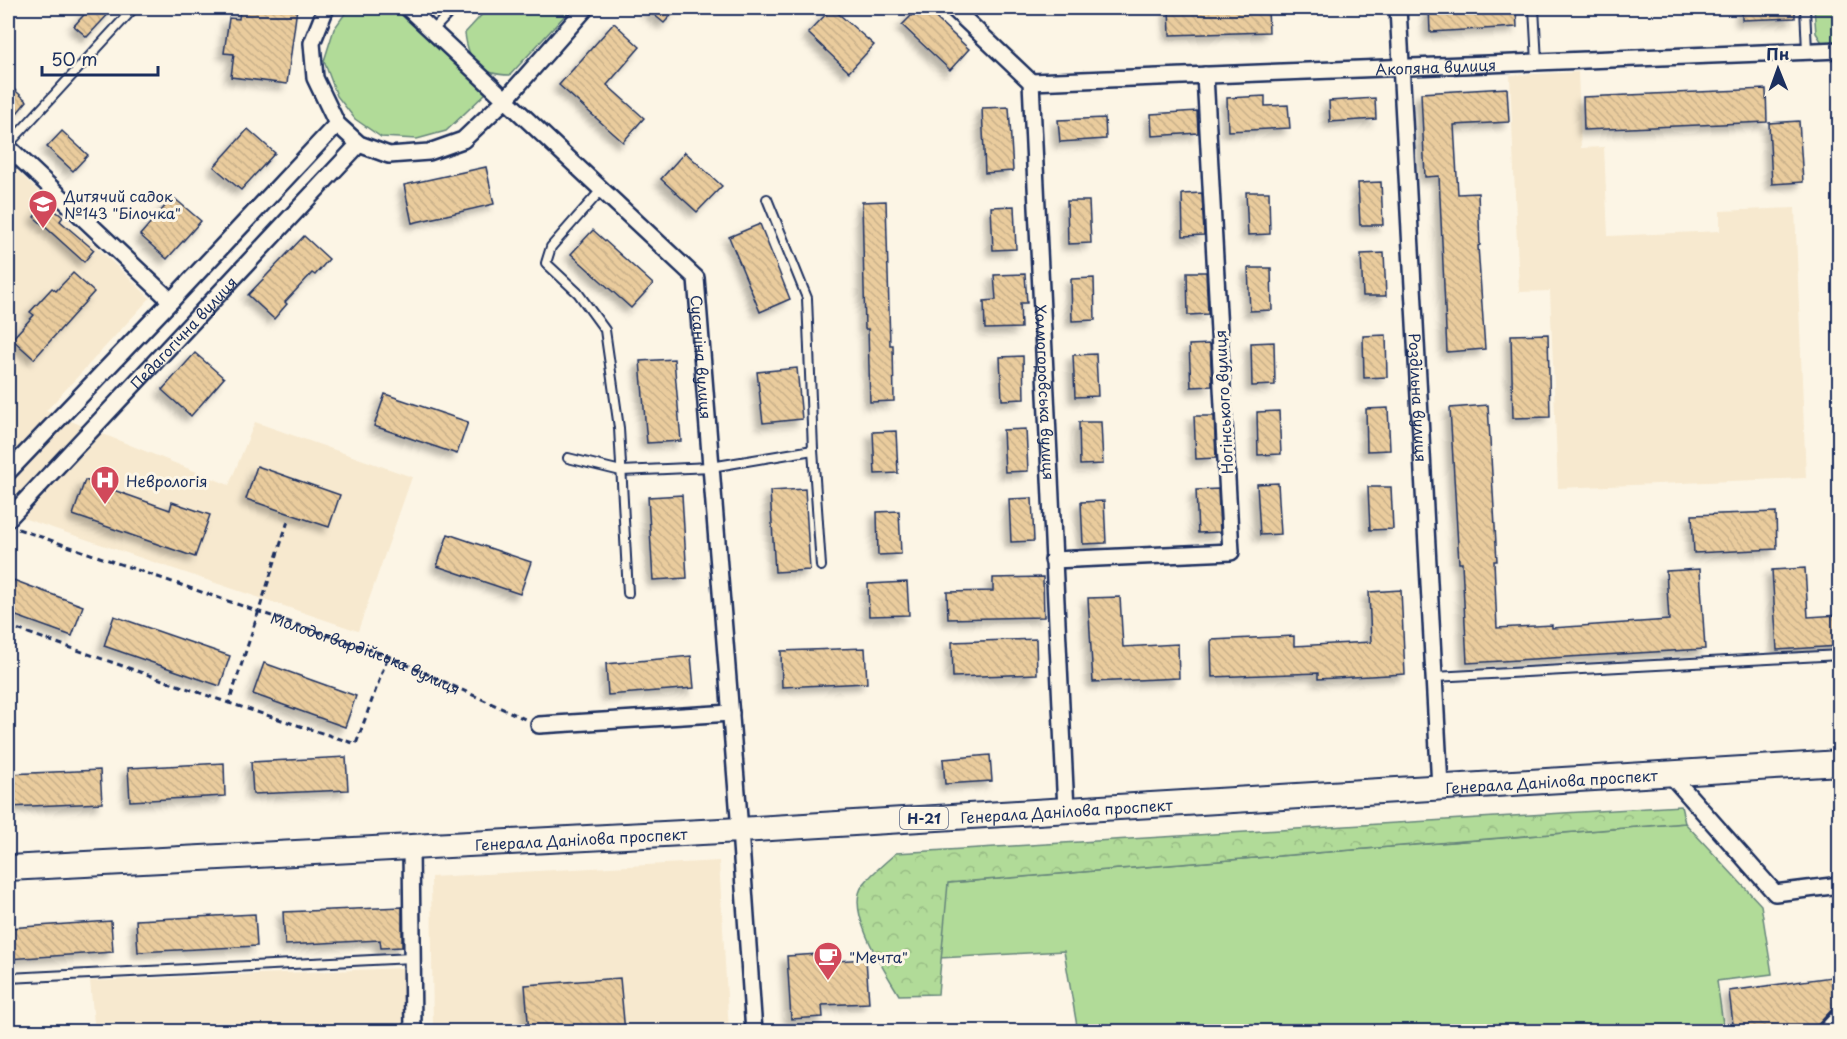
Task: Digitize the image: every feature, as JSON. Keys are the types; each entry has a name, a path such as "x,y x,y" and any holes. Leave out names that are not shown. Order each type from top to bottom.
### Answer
{"main road":[{"name":"Генерала Данілова проспект","path":"8,868 740,830 1839,763"}],"street":[{"path":"326,8 312,43 315,78 337,124 359,144 389,155 429,152 463,140 506,99 586,8"},
{"name":"Сусаніна вулиця","path":"408,8 696,278 757,1030"},
{"path":"953,8 1031,82"},
{"name":"Роздільна вулиця","path":"1398,8 1440,787"},
{"name":"Акопяна вулиця","path":"1031,82 1839,50"},
{"name":"Ногінського вулиця","path":"1053,560 1231,552 1204,75"},
{"name":"Холмогоровська вулиця","path":"1031,82 1066,810"},
{"name":"Педагогічна вулиця","path":"8,472 337,124"},
{"name":"Педагогічна вулиця","path":"13,524 359,144"},
{"path":"8,146 171,301"},
{"path":"539,725 731,713"},
{"path":"1669,773 1775,892 1839,885"},
{"path":"411,847 413,1032"},
{"path":"1825,1032 1839,1016"}],"lane":[{"path":"8,146 134,8"},
{"path":"433,30 454,8"},
{"path":"1534,8 1537,62"},
{"path":"1805,8 1807,51"},
{"path":"602,189 551,247 546,263 578,293 605,330 619,428 628,592"},
{"path":"766,200 807,298 813,450 821,567"},
{"path":"568,458 621,471 711,467 813,450"},
{"path":"1434,677 1839,655"},
{"path":"8,978 412,958"}],"path":[{"path":"229,703 288,521"},
{"name":"Молодогвардійська вулиця","path":"13,524 257,612 388,656 539,725"},
{"path":"8,626 229,703 356,744 388,656"}],"shaded area":[{"path":"1578,72 1581,148 1604,147 1608,236 1720,231 1720,211 1795,208 1806,478 1558,488 1550,291 1519,292 1510,75"},
{"path":"8,162 150,298 46,411 229,485 255,422 412,477 358,631 8,513"},
{"path":"719,861 729,1031 433,1031 431,877"},
{"path":"403,968 403,1031 133,1032 133,1025 94,1023 90,981"}],"green space":[{"path":"349,8 394,8 486,93 446,131 417,139 381,137 355,119 337,96 324,61 334,29"},
{"path":"488,8 567,8 568,12 510,75 491,73 478,65 469,52 465,33"},
{"path":"1814,8 1839,8 1839,52 1828,52 1816,33"},
{"path":"1681,806 1685,823 948,883 938,994 899,995 876,956 862,924 859,909 859,896 863,885 896,853"},
{"path":"1685,823 1761,905 1772,974 1717,981 1724,1031 1078,1032 1064,951 940,958 947,883"}],"building":[{"path":"90,8 114,8 87,37 74,26"},
{"path":"240,8 297,8 287,84 231,77 234,54 224,53 229,18 239,19"},
{"path":"646,8 678,8 664,23"},
{"path":"832,8 874,45 849,72 808,33"},
{"path":"919,8 925,8 969,49 950,70 902,25"},
{"path":"1169,8 1268,8 1269,32 1170,35"},
{"path":"1429,8 1516,8 1517,27 1430,32"},
{"path":"1742,8 1795,8 1795,18 1742,20"},
{"path":"614,23 640,47 607,85 644,118 623,142 559,85"},
{"path":"8,84 27,101 8,124"},
{"path":"1507,88 1509,122 1454,125 1458,194 1478,193 1480,245 1478,246 1485,349 1447,352 1439,176 1425,177 1421,93"},
{"path":"1766,89 1767,122 1584,130 1583,97"},
{"path":"1265,96 1265,106 1288,105 1290,128 1228,131 1227,98"},
{"path":"1375,98 1376,119 1330,122 1329,101"},
{"path":"1009,107 1013,171 985,173 982,108"},
{"path":"1197,111 1198,133 1152,136 1151,114"},
{"path":"1105,118 1106,139 1060,142 1058,120"},
{"path":"1799,121 1803,182 1772,184 1769,123"},
{"path":"248,129 275,153 241,190 214,167"},
{"path":"62,131 88,155 73,171 47,147"},
{"path":"685,152 722,186 697,212 661,179"},
{"path":"486,167 494,204 412,223 404,185"},
{"path":"1381,182 1383,225 1360,225 1358,183"},
{"path":"1246,192 1269,192 1270,234 1248,235"},
{"path":"1202,193 1204,235 1183,236 1182,194"},
{"path":"173,197 201,221 167,259 140,235"},
{"path":"886,201 894,401 870,402 868,329 865,329 862,202"},
{"path":"1067,201 1089,201 1091,243 1068,244"},
{"path":"45,203 63,217 60,221 94,250 84,262 34,217"},
{"path":"1014,206 1016,249 993,250 991,207"},
{"path":"760,224 790,299 760,312 729,237"},
{"path":"593,230 653,284 631,308 571,254"},
{"path":"304,236 329,259 315,275 312,273 285,302 287,304 274,319 248,295"},
{"path":"1384,253 1386,296 1363,296 1361,254"},
{"path":"1248,268 1271,268 1272,310 1250,311"},
{"path":"1187,272 1206,272 1208,314 1188,315"},
{"path":"73,273 94,292 34,359 12,339 34,315 30,312 52,288 56,291"},
{"path":"1025,274 1027,303 1020,303 1021,328 985,329 984,301 996,300 994,275"},
{"path":"1094,278 1095,320 1072,321 1071,279"},
{"path":"1548,334 1550,417 1513,418 1511,335"},
{"path":"1386,335 1387,377 1364,378 1363,336"},
{"path":"1274,342 1275,385 1252,386 1251,343"},
{"path":"1210,344 1212,386 1191,387 1189,345"},
{"path":"195,353 224,378 191,416 162,390"},
{"path":"1096,354 1098,396 1075,397 1073,355"},
{"path":"1023,356 1024,399 1002,400 1000,357"},
{"path":"674,359 681,441 647,443 640,361"},
{"path":"797,368 802,419 763,423 757,372"},
{"path":"385,394 468,422 457,454 374,426"},
{"path":"1488,405 1497,561 1494,561 1497,628 1552,625 1552,628 1669,620 1666,571 1700,569 1705,649 1467,663 1450,408"},
{"path":"1388,408 1390,450 1367,451 1366,409"},
{"path":"1279,411 1281,454 1258,455 1257,412"},
{"path":"1194,416 1214,416 1216,458 1196,459"},
{"path":"1079,422 1101,422 1103,464 1080,465"},
{"path":"1026,429 1028,471 1005,472 1003,430"},
{"path":"896,431 898,473 875,474 873,432"},
{"path":"257,466 340,495 329,527 246,499"},
{"path":"85,480 170,510 172,502 210,515 195,557 73,515"},
{"path":"1278,483 1281,534 1260,535 1257,484"},
{"path":"1368,487 1391,487 1393,529 1370,530"},
{"path":"805,489 810,570 775,572 770,491"},
{"path":"1218,489 1220,532 1198,533 1196,490"},
{"path":"682,495 687,578 653,580 648,497"},
{"path":"1032,498 1034,541 1011,542 1009,499"},
{"path":"1104,501 1106,543 1083,544 1081,502"},
{"path":"899,511 901,554 878,555 877,512"},
{"path":"1776,512 1777,549 1694,553 1692,515"},
{"path":"448,534 531,562 520,594 437,566"},
{"path":"1805,568 1808,617 1839,615 1839,646 1777,650 1772,570"},
{"path":"1043,577 1044,617 948,619 947,592 993,591 993,578"},
{"path":"8,578 83,606 72,636 8,613"},
{"path":"907,582 909,615 869,616 868,584"},
{"path":"1401,590 1405,674 1318,679 1318,673 1212,677 1211,640 1294,636 1294,646 1371,642 1369,592"},
{"path":"1120,597 1123,647 1178,644 1179,678 1093,682 1088,598"},
{"path":"114,616 230,656 220,686 104,646"},
{"path":"1036,639 1037,674 953,677 952,642"},
{"path":"865,648 867,683 782,687 781,651"},
{"path":"691,656 694,688 608,695 606,664"},
{"path":"264,663 356,696 345,727 253,694"},
{"path":"990,755 992,781 945,784 943,759"},
{"path":"346,757 348,790 253,794 251,762"},
{"path":"224,763 225,796 130,801 128,768"},
{"path":"100,770 102,803 8,807 8,774"},
{"path":"402,907 402,947 381,948 380,940 285,945 283,912"},
{"path":"255,914 257,946 138,952 136,920"},
{"path":"111,921 113,952 8,959 8,928"},
{"name":"\"Мечта\"","path":"819,954 820,962 866,959 869,1003 822,1005 823,1017 791,1019 787,956"},
{"path":"1839,976 1839,1002 1811,1032 1734,1032 1729,991"},
{"path":"620,978 625,1032 529,1032 525,985"}],"place":[{"name":"Дитячий садок №143 \"Білочка\"","path":"43,230"},
{"name":"Неврологія","path":"105,506"},
{"name":"\"Мечта\"","path":"828,982"}]}
